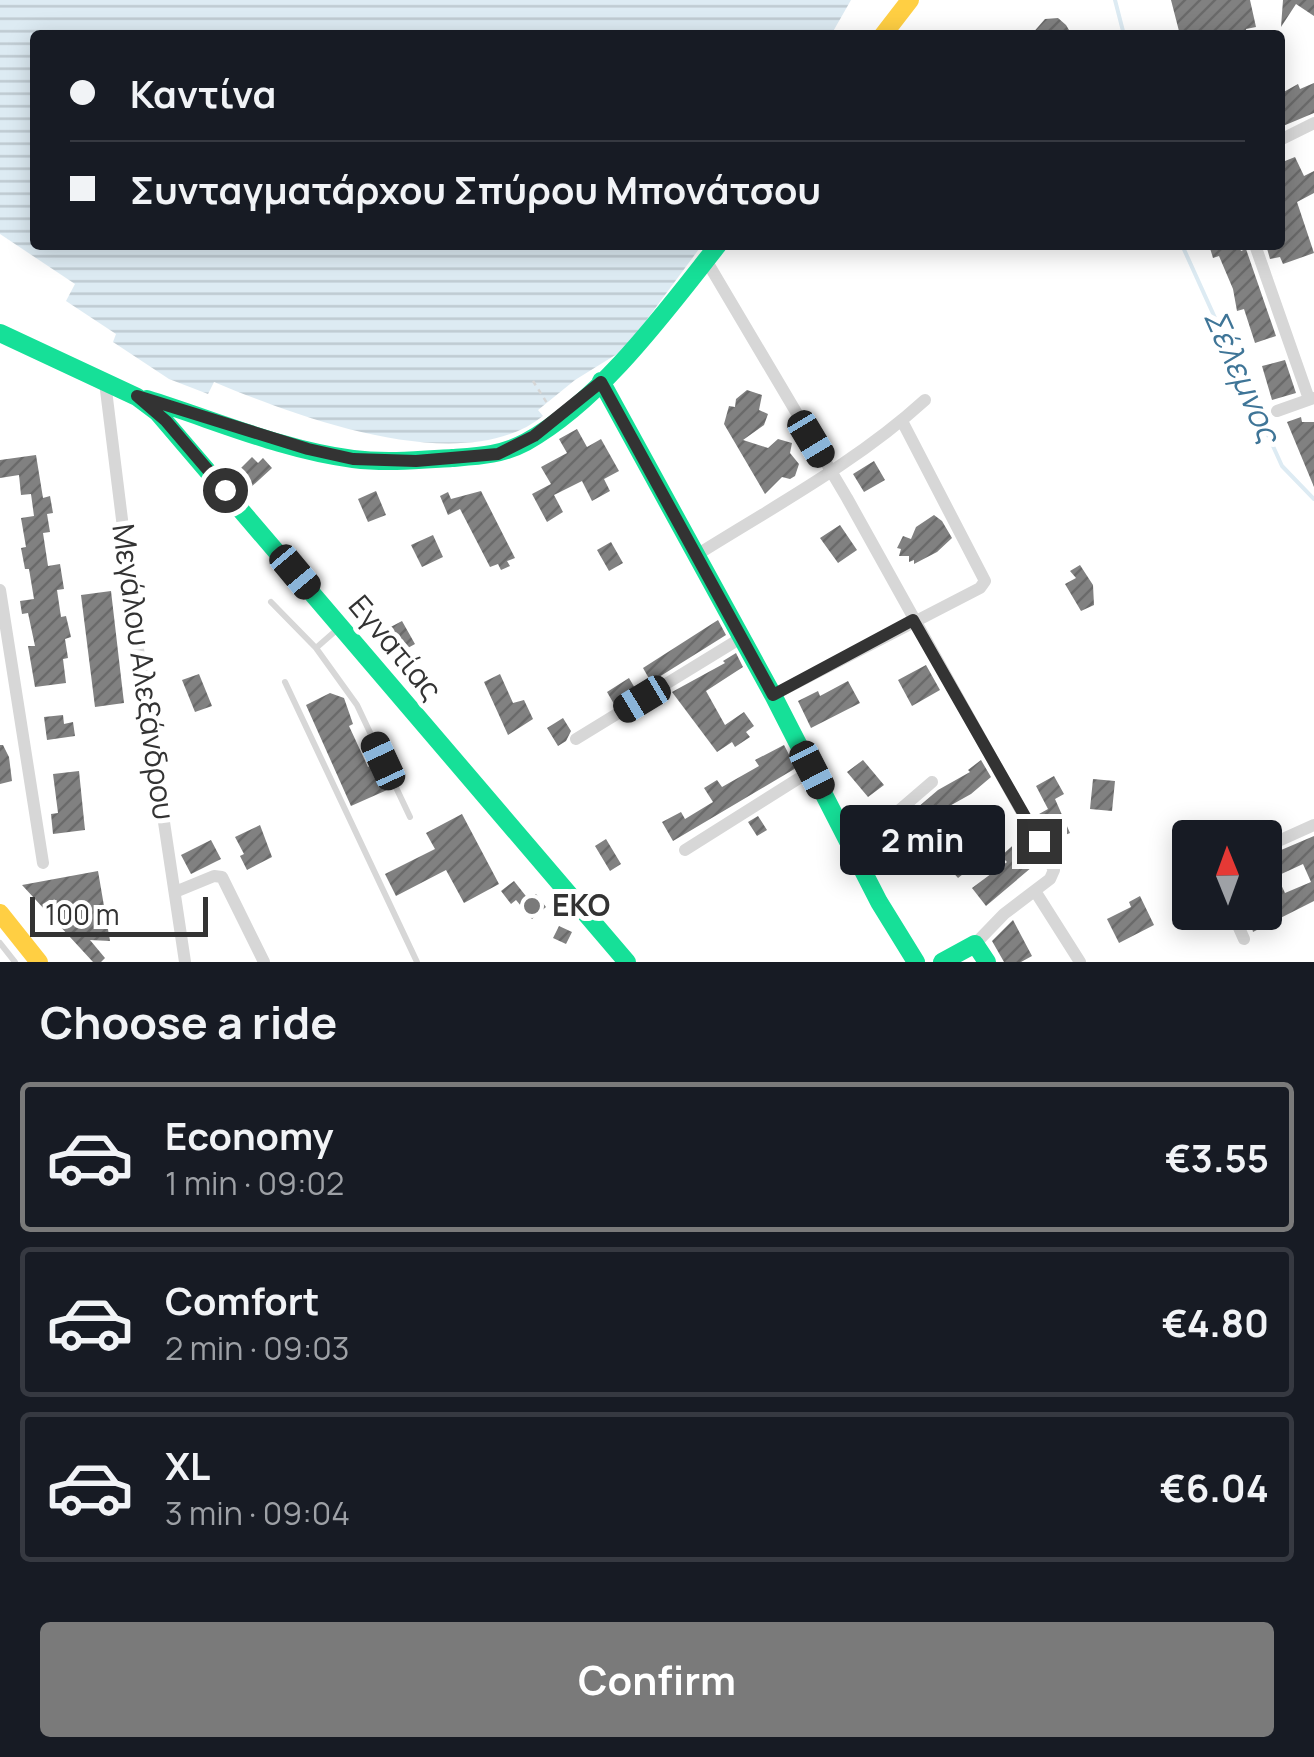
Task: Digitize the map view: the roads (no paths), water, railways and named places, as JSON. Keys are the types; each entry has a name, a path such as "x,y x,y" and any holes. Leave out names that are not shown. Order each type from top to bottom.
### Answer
{"main road":[{"path":"886,30 910,0"},
{"path":"137,396 353,459 416,461 498,454 534,436 601,382 712,252"},
{"name":"Εγνατίας","path":"0,333 137,396 179,436 627,962"},
{"path":"601,382 773,695 879,902 916,962"},
{"path":"0,913 39,962"},
{"path":"942,962 975,944 988,962"}],"street":[{"path":"1285,138 1314,123"},
{"path":"1257,250 1312,398 1278,411"},
{"path":"712,252 1054,870 1054,876 1004,914 975,944"},
{"name":"Μεγάλου Αλεξάνδρου","path":"105,382 113,466 185,962"},
{"path":"696,556 830,471 902,421 925,400"},
{"path":"773,695 985,582 902,421"},
{"path":"0,590 43,863"},
{"path":"576,739 741,638"},
{"path":"685,850 812,770"},
{"path":"853,850 932,782"},
{"path":"1282,839 1314,825"},
{"path":"175,892 214,876 222,877 264,962"},
{"path":"1034,891 1080,962"},
{"path":"1240,930 1244,939"}],"lane":[{"path":"271,602 316,648 357,704 410,817"},
{"path":"316,648 341,626"},
{"path":"285,682 417,962"},
{"path":"0,943 15,962"}],"waterway":[{"name":"Σέλεμνος","path":"1115,0 1123,30"},
{"name":"Σέλεμνος","path":"1184,250 1282,466 1314,499"}],"place":[{"name":"EKO","path":"532,906"}]}
